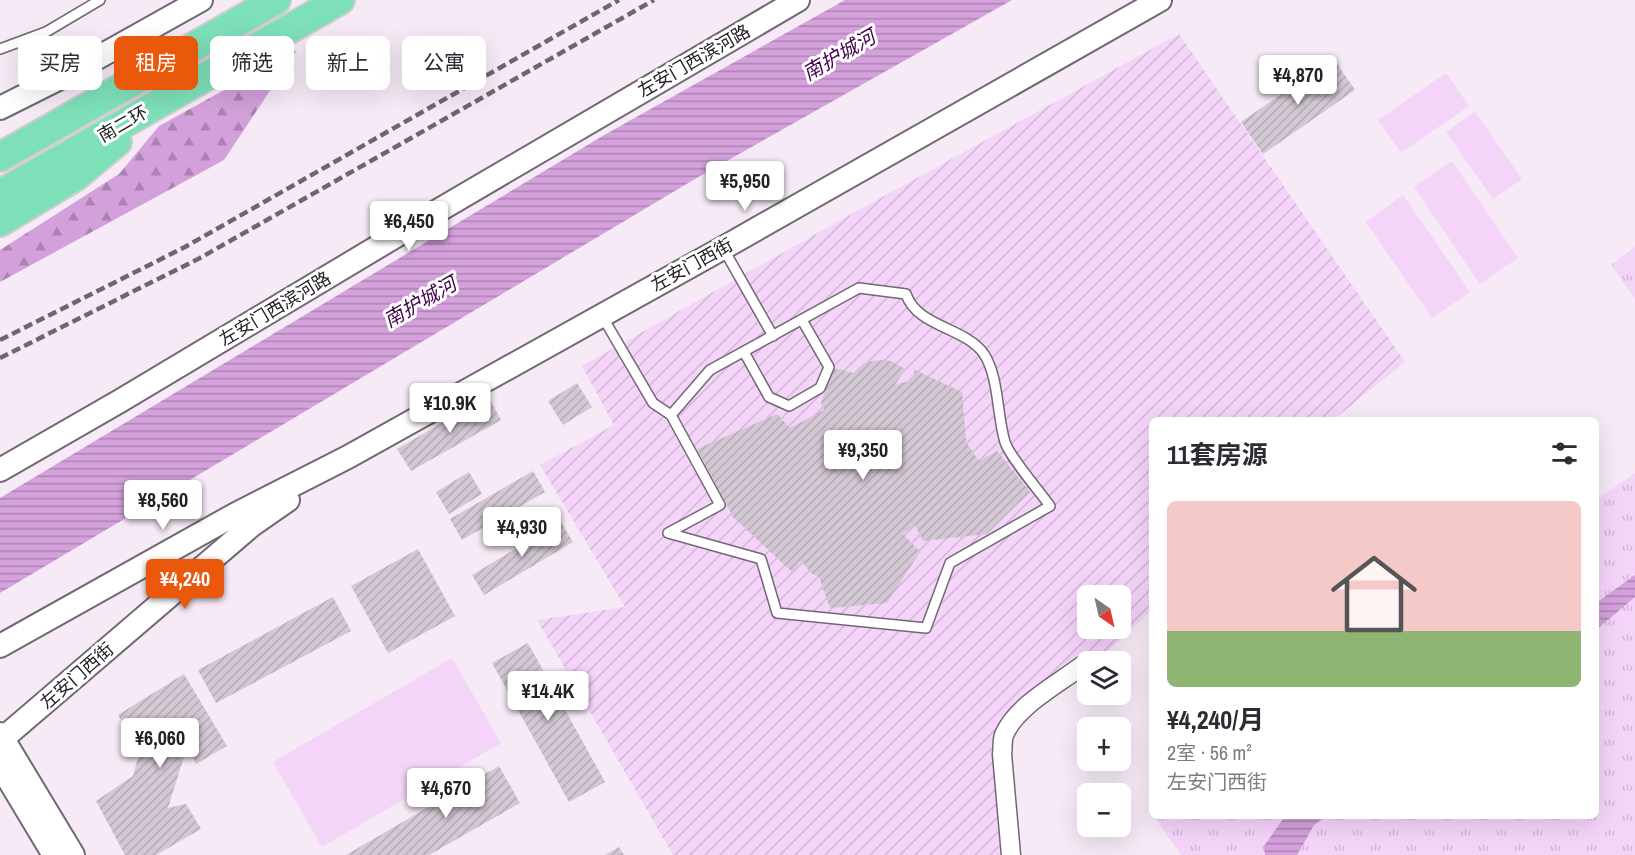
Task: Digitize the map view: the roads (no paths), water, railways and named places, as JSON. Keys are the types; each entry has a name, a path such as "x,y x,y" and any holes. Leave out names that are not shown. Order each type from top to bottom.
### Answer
{"highway":[{"name":"南二环","path":"0,157 276,0"},
{"name":"南二环","path":"0,194 340,0"},
{"path":"0,222 76,177 167,99"}],"street":[{"path":"102,55 201,0"},
{"name":"左安门西街","path":"0,646 236,514 348,457 602,316 1160,0"},
{"name":"左安门西滨河路","path":"0,470 120,401 784,4"},
{"path":"0,100 26,90"},
{"path":"0,108 36,90"},
{"name":"左安门西街","path":"1,738 252,525 348,457"},
{"path":"1011,855 1002,754 1003,738 1012,720 1077,669"},
{"path":"1,738 73,855"},
{"path":"0,765 54,855"}],"lane":[{"path":"0,49 46,32 100,0"},
{"path":"723,248 773,336"},
{"path":"602,316 653,404 671,415 720,505 668,533 760,559 777,613 926,628 950,563 1050,506 1006,445 990,366 977,345 922,314 908,300 906,294 859,288 710,370 671,415"},
{"path":"744,352 769,398 789,406 820,388 829,367 802,320"}],"water":[{"name":"南护城河","path":"845,0 1012,0 700,176 0,593 0,498 606,134"},
{"path":"1635,575 1635,597 1599,627 1599,601"},
{"path":"1283,819 1323,819 1314,825 1297,855 1265,855 1264,846"}],"railway":[{"path":"0,340 185,247 619,0"},
{"path":"0,358 200,258 654,0"}]}
